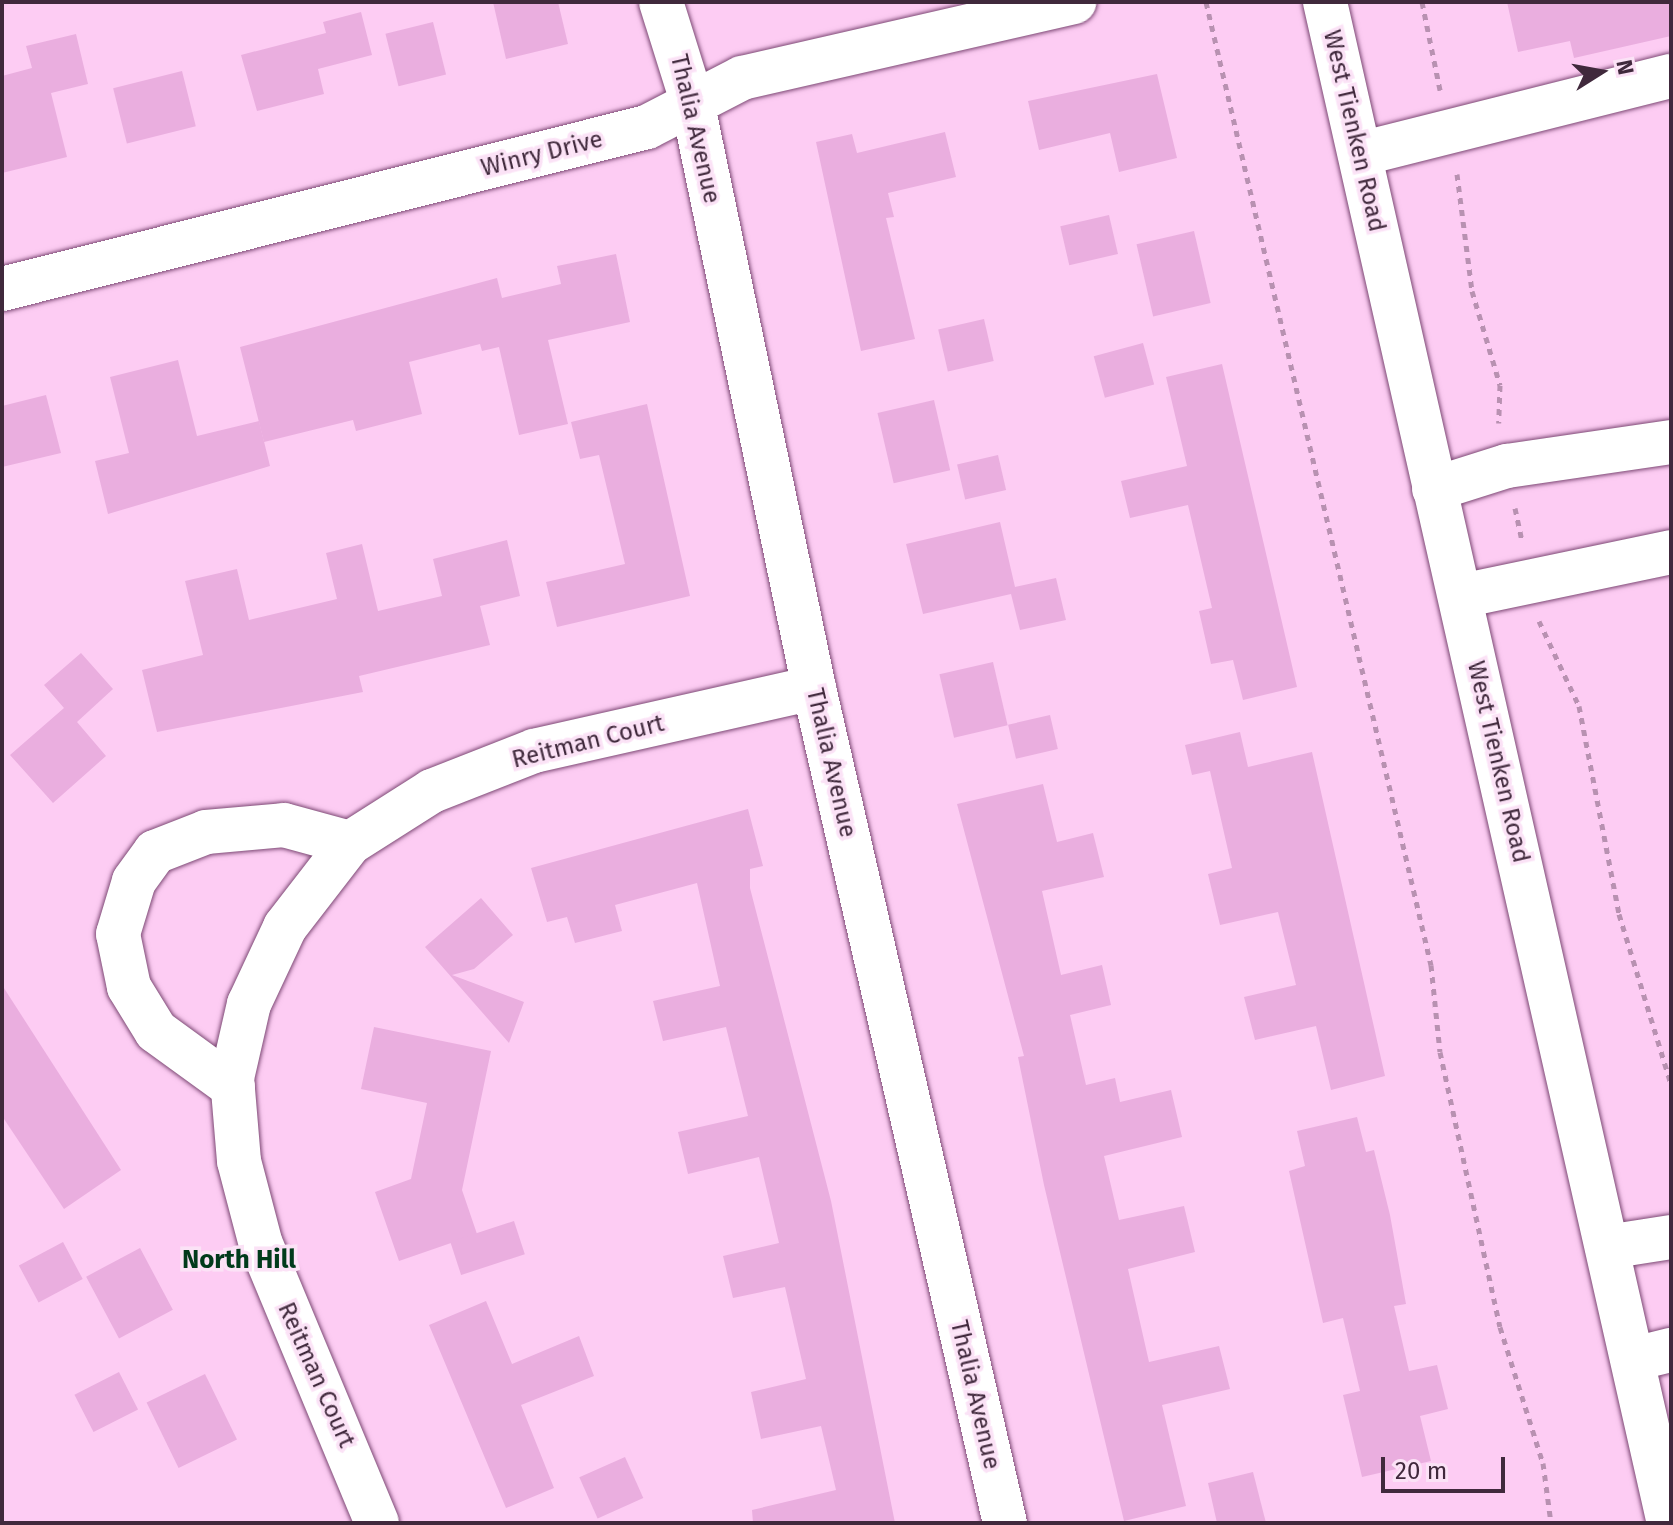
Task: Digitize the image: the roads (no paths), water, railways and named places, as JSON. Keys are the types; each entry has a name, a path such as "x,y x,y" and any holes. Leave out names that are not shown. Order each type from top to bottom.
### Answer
{"street":[{"name":"Thalia Avenue","path":"661,2 692,101 814,688 1005,1523"},
{"name":"Winry Drive","path":"2,289 647,127 692,101 742,78 1074,2"},
{"name":"West Tienken Road","path":"1325,2 1607,1247 1652,1355 1669,1523"},
{"path":"1360,154 1671,76"},
{"path":"1434,489 1507,466 1671,442"},
{"path":"1461,596 1671,552"},
{"name":"Reitman Court","path":"377,1523 261,1245 239,1161 233,1087 249,1004 285,927 350,843 432,791 534,751 814,688"},
{"path":"233,1087 156,1031 129,987 118,934 134,881 155,852 206,832 284,825 350,843"},
{"path":"1607,1247 1671,1237"}],"district":[{"name":"North Hill","path":"239,1260"}]}
